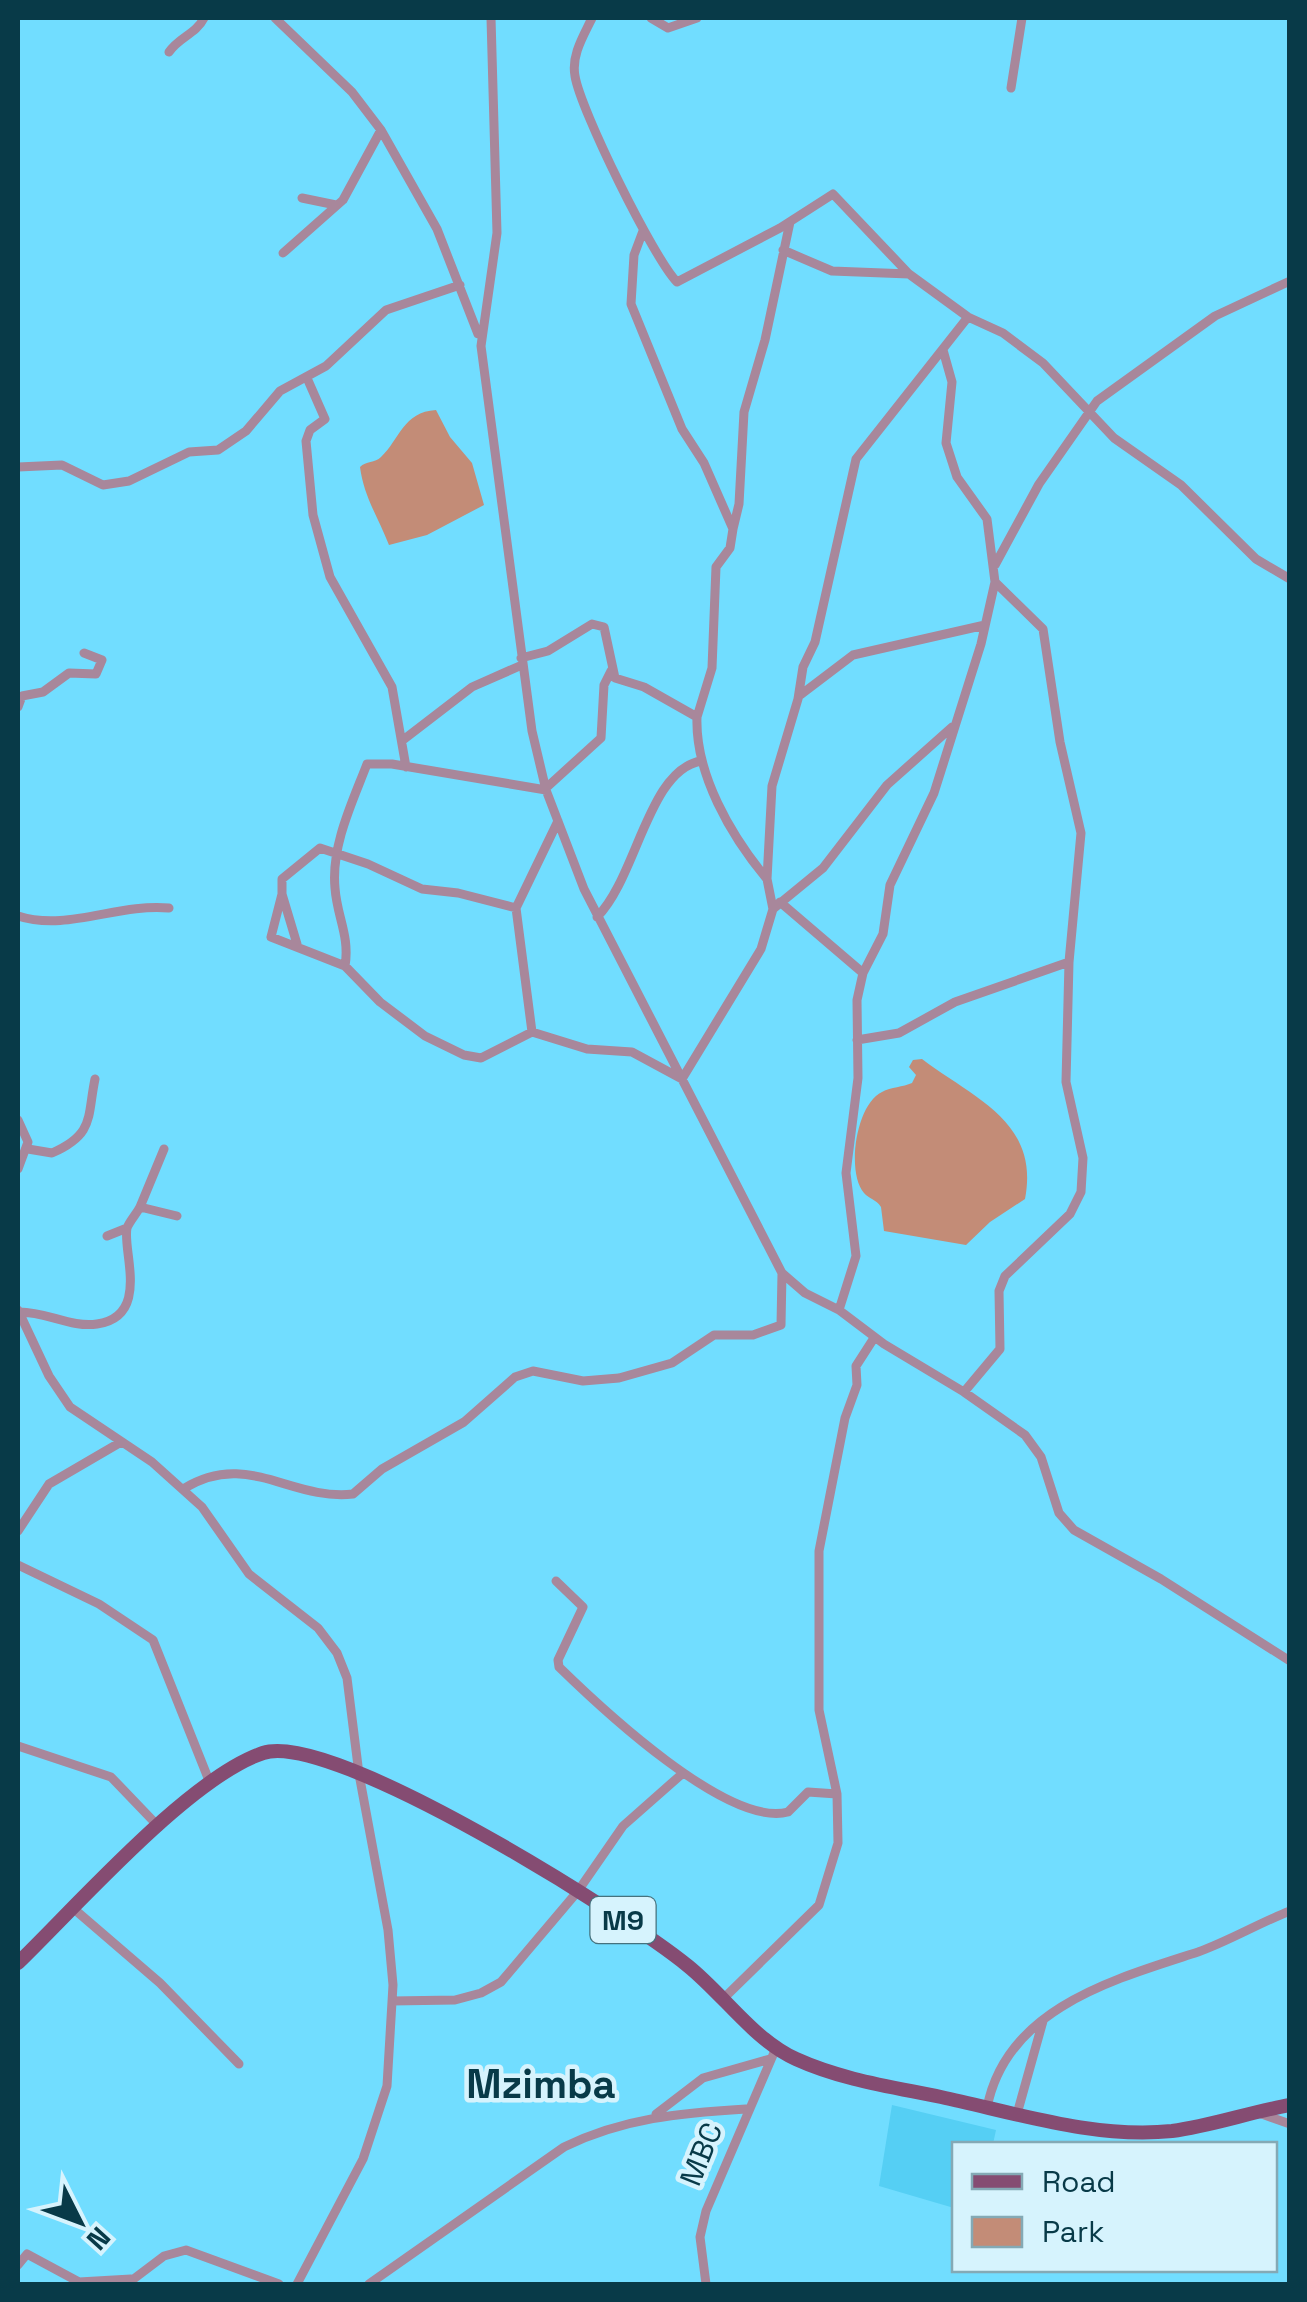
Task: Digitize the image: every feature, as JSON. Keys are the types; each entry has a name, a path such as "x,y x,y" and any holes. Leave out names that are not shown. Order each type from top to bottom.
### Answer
{"main road":[{"name":"M9","path":"18,1963 210,1782 245,1761 280,1750 316,1755 359,1774 484,1837 578,1891 688,1966 724,1998 773,2053 836,2074 1101,2130 1145,2132 1199,2126 1290,2105"}],"street":[{"path":"168,52 179,39 198,29 204,18"},
{"path":"278,18 365,106 438,228 480,346 521,661 546,789 597,917 782,1272 805,1293 838,1310 874,1338 964,1392 1035,1446 1060,1513 1074,1530 1161,1579 1290,1661"},
{"path":"480,346 497,233 492,18"},
{"path":"592,18 580,41 575,80 643,232 672,278 682,282 833,194 910,274 968,317 1003,333 1033,355 1124,446 1181,485 1256,559 1290,579"},
{"path":"651,18 668,28 698,18"},
{"path":"1012,88 1022,18"},
{"path":"283,253 338,204 381,130"},
{"path":"302,198 328,206 338,204"},
{"path":"790,222 765,340 744,412 739,504 730,548 716,568 712,668 697,716 701,760 742,848 767,879 777,906 863,973"},
{"path":"643,232 634,254 631,304 682,428 704,463 733,530"},
{"path":"782,250 832,271 910,274"},
{"path":"994,565 1038,484 1087,410 1215,316 1290,281"},
{"path":"18,467 62,465 101,485 129,481 189,452 223,448 253,423 280,390 307,378 386,310 460,286"},
{"path":"767,879 772,786 799,696 856,460 968,317"},
{"path":"838,1310 856,1256 846,1173 858,1085 856,1009 863,973 882,934 890,884 934,792 994,582 987,520 957,478 946,443 952,382 943,350"},
{"path":"307,378 325,420 310,430 306,446 316,530 346,611 392,687 406,767"},
{"path":"964,1392 1000,1349 999,1291 1005,1276 1070,1214 1080,1192 1083,1158 1066,1090 1069,962 1081,833 1060,742 1043,629 994,582"},
{"path":"403,740 472,687 597,624 606,630 611,671 604,685 602,738 546,789"},
{"path":"799,696 852,655 984,625"},
{"path":"18,707 22,696 44,692 64,674 98,672 102,660 84,653"},
{"path":"611,671 623,684 644,688 697,716"},
{"path":"682,1079 756,961 777,906 823,868 887,784 954,725"},
{"path":"597,917 629,868 666,783 684,766 701,760"},
{"path":"345,966 347,934 336,899 337,857 367,764 546,789"},
{"path":"532,1032 516,908 558,821"},
{"path":"516,908 458,893 422,890 355,858 337,857 324,848 284,875 270,936 296,944 320,961 345,966 399,1018 464,1055 489,1056 532,1032 587,1049 632,1052 682,1079"},
{"path":"282,894 296,944"},
{"path":"18,916 62,922 100,911 169,908"},
{"path":"856,1040 899,1032 955,1002 1069,962"},
{"path":"28,1148 52,1153 81,1134 92,1118 95,1079"},
{"path":"18,1120 26,1132 28,1148 18,1169"},
{"path":"107,1236 127,1228 140,1208 164,1149"},
{"path":"140,1208 176,1216"},
{"path":"18,1311 92,1324 114,1316 131,1282 127,1228"},
{"path":"183,1490 202,1478 237,1472 353,1494 382,1468 438,1439 526,1373 606,1380 664,1367 714,1334 768,1332 781,1325 782,1272"},
{"path":"18,1311 49,1376 70,1407 183,1490 214,1522 248,1574 310,1619 337,1653 351,1696 359,1774 388,1930 392,2001 387,2086 380,2118 297,2284"},
{"path":"724,1998 820,1905 838,1843 836,1794 819,1710 819,1551 845,1418 857,1385 856,1366 874,1338"},
{"path":"18,1531 48,1484 121,1442"},
{"path":"18,1565 98,1604 153,1640 210,1782"},
{"path":"556,1581 583,1607 558,1660 559,1667 600,1708 683,1773 733,1803 768,1813 788,1812 808,1792 836,1794"},
{"path":"18,1746 111,1777 158,1827"},
{"path":"392,2001 455,2000 491,1989 578,1891 623,1826 683,1773"},
{"path":"74,1909 160,1982 239,2064"},
{"path":"987,2108 1000,2066 1043,2019 1102,1983 1202,1950 1290,1911"},
{"path":"1016,2114 1043,2019"},
{"path":"654,2116 703,2078 773,2053"},
{"name":"MBC","path":"706,2284 700,2237 706,2210 773,2053"},
{"path":"369,2284 564,2147 592,2133 654,2116 746,2109"},
{"path":"1255,2112 1290,2124"},
{"path":"18,2265 27,2254 79,2282 132,2281 164,2256 186,2250 280,2284"}],"shaded area":[{"path":"892,2105 996,2130 993,2142 952,2142 952,2207 879,2186"}],"green space":[{"path":"436,410 450,437 472,463 484,505 427,535 389,545 360,467 381,457 409,421"},
{"path":"922,1059 998,1114 1022,1150 1027,1172 1025,1199 990,1222 966,1245 884,1231 881,1207 864,1193 859,1183 856,1139 866,1110 882,1092 912,1083 916,1075 909,1067 913,1060"}],"district":[{"name":"Mzimba","path":"541,2084"}]}
